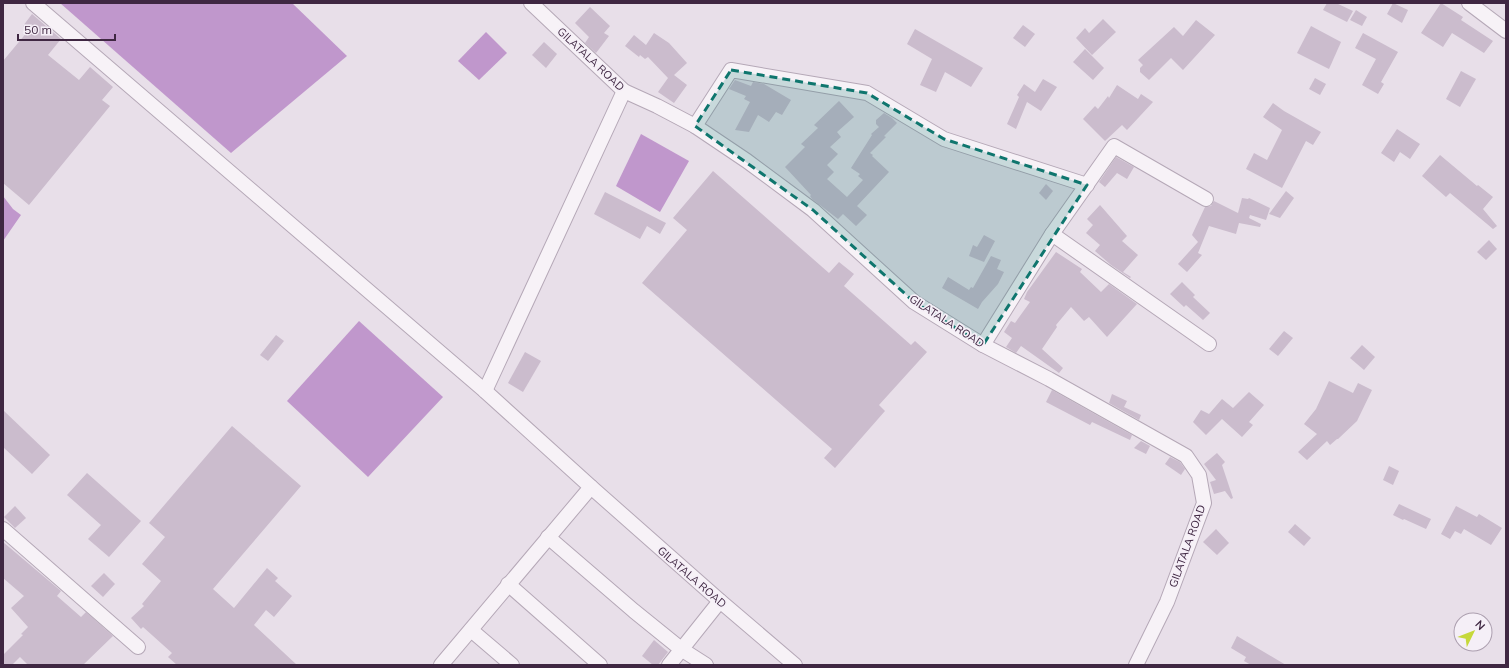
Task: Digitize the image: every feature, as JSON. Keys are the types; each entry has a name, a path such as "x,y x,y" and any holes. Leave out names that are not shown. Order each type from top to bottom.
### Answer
{"street":[{"name":"GILATALA ROAD","path":"33,3 485,391 591,487 795,665"},
{"name":"GILATALA ROAD","path":"531,3 624,91 695,126 813,210 914,302 983,345 1186,456 1199,474 1204,503 1167,602 1136,665"},
{"path":"1469,3 1506,31"},
{"path":"695,126 731,70 867,93 944,139 1086,185"},
{"path":"485,391 624,91"},
{"path":"983,345 1052,234 1114,146 1206,199"},
{"path":"1052,234 1209,344"},
{"path":"441,665 591,487"},
{"path":"3,529 138,647"},
{"path":"548,537 634,611 681,649 706,665"},
{"path":"508,584 600,665"},
{"path":"669,665 720,601"},
{"path":"471,630 512,665"}],"highlighted area":[{"path":"731,70 867,93 944,139 1087,185 983,345 914,302 813,210 695,126"}],"shaded area":[{"path":"60,3 292,3 347,56 231,153"},
{"path":"486,32 507,53 479,80 458,61"},
{"path":"641,134 689,161 660,212 616,186"},
{"path":"3,196 13,209 21,215 3,241"},
{"path":"359,321 443,397 368,477 287,401"}],"building":[{"path":"1327,3 1336,3 1353,11 1347,22 1323,10"},
{"path":"1393,3 1408,10 1402,23 1387,14"},
{"path":"1441,3 1463,17 1461,20 1493,41 1484,53 1452,33 1443,47 1421,33"},
{"path":"590,7 610,26 604,33 609,36 596,53 585,43 589,37 575,23"},
{"path":"1356,10 1367,17 1362,26 1350,20"},
{"path":"32,14 61,39 48,55 79,80 90,67 113,87 102,100 110,106 29,205 3,183 3,61 28,31 23,26"},
{"path":"1103,19 1116,32 1092,55 1076,38 1085,28 1089,33"},
{"path":"1196,20 1215,35 1183,70 1171,58 1149,80 1140,72 1140,68 1143,65 1138,60 1174,27 1183,36"},
{"path":"1023,25 1035,34 1025,47 1013,38"},
{"path":"1311,26 1341,42 1329,69 1297,53"},
{"path":"915,29 983,68 971,87 945,72 936,92 920,85 932,59 907,44"},
{"path":"654,33 669,43 687,63 674,75 687,85 674,103 658,92 668,78 648,57 645,59 640,55 639,57 625,46 634,35 646,45"},
{"path":"1363,33 1398,52 1381,82 1384,84 1378,94 1362,85 1376,59 1355,48"},
{"path":"544,42 557,54 546,68 532,55"},
{"path":"1085,49 1104,68 1093,80 1073,62"},
{"path":"1461,71 1476,79 1460,107 1446,99"},
{"path":"1315,78 1326,84 1320,95 1309,89"},
{"path":"1043,79 1057,87 1041,111 1027,102 1016,129 1007,124 1019,97 1017,95 1024,84 1035,92"},
{"path":"735,80 751,86 753,82 764,84 791,100 782,115 776,112 769,122 758,115 749,132 735,130 750,102 744,99 746,96 729,89"},
{"path":"1117,85 1138,99 1141,94 1153,102 1127,130 1122,125 1105,141 1083,119 1095,106 1098,109 1108,96 1109,98"},
{"path":"839,101 854,117 837,132 841,137 830,147 838,154 827,165 834,172 827,179 847,197 863,180 858,176 860,174 851,168 872,135 871,134 879,127 876,124 876,120 884,113 897,123 870,153 889,172 857,206 867,215 856,226 843,214 838,219 812,199 810,196 811,195 785,167 805,147 801,144 818,128 814,125"},
{"path":"1273,103 1321,132 1313,145 1306,141 1282,188 1246,169 1254,153 1267,160 1282,130 1263,117"},
{"path":"1397,129 1420,144 1410,159 1400,152 1394,162 1381,153"},
{"path":"1440,155 1477,186 1478,185 1493,197 1483,209 1497,226 1493,229 1450,193 1446,197 1422,176"},
{"path":"1116,157 1134,167 1127,179 1117,173 1105,187 1099,182"},
{"path":"713,171 829,273 839,262 854,274 844,286 911,345 915,341 927,352 879,405 885,411 835,468 824,458 832,449 642,283 687,230 673,218"},
{"path":"1046,184 1053,191 1046,200 1039,193"},
{"path":"1286,191 1294,198 1280,218 1269,214"},
{"path":"605,192 666,223 660,234 647,226 640,239 594,214"},
{"path":"1242,198 1249,198 1270,208 1266,220 1250,215 1249,218 1261,224 1260,227 1239,223 1236,234 1209,226 1198,253 1202,255 1187,272 1178,264 1198,242 1192,235 1205,207 1211,206 1214,201 1238,213"},
{"path":"1100,205 1127,236 1122,241 1138,255 1123,272 1131,277 1130,278 1111,265 1095,251 1100,245 1086,233 1093,225 1087,219"},
{"path":"984,235 995,241 984,262 969,256 973,245 977,247"},
{"path":"1489,240 1497,249 1486,260 1477,252"},
{"path":"1056,252 1082,269 1080,272 1101,292 1109,284 1137,304 1107,337 1089,317 1084,321 1071,307 1056,325 1057,327 1042,349 1063,368 1059,373 1021,346 1016,353 1006,347 1012,338 1004,332 1011,321 1015,323 1030,302 1024,299 1027,292"},
{"path":"991,256 1001,260 997,269 1004,272 998,284 982,302 978,309 942,288 948,277 969,290 971,287 973,288"},
{"path":"1182,282 1195,295 1193,297 1210,313 1203,320 1186,305 1184,307 1170,294"},
{"path":"1284,331 1293,338 1278,356 1269,349"},
{"path":"276,335 284,341 268,361 260,355"},
{"path":"1362,345 1375,357 1364,370 1350,358"},
{"path":"525,352 541,361 523,392 508,383"},
{"path":"1329,381 1353,393 1358,383 1372,390 1357,421 1330,445 1327,441 1307,460 1298,452 1317,434 1304,424 1316,409"},
{"path":"1052,390 1132,435 1130,440 1092,422 1090,425 1046,402"},
{"path":"1249,392 1264,405 1249,422 1253,425 1242,437 1222,419 1206,435 1193,422 1201,410 1209,414 1222,399 1233,408"},
{"path":"1112,394 1127,401 1124,407 1141,415 1139,420 1109,403"},
{"path":"3,410 50,455 32,474 3,447"},
{"path":"232,426 301,486 213,589 234,608 267,568 278,578 275,581 292,596 274,617 266,610 254,625 297,665 177,665 168,657 172,653 143,627 141,629 131,618 144,606 142,604 161,581 142,564 165,537 149,523"},
{"path":"1141,441 1150,446 1146,454 1134,448"},
{"path":"1217,453 1225,462 1222,465 1233,498 1231,499 1225,491 1214,494 1210,482 1216,480 1204,464"},
{"path":"1170,457 1180,462 1185,469 1181,475 1165,464"},
{"path":"1389,466 1399,471 1393,485 1383,480"},
{"path":"87,473 141,521 109,557 88,539 101,525 67,495"},
{"path":"1399,504 1431,519 1426,529 1393,515"},
{"path":"15,506 26,518 15,528 4,517"},
{"path":"1456,506 1477,517 1479,514 1502,528 1491,545 1464,529 1461,534 1455,531 1450,539 1441,534"},
{"path":"1295,524 1311,538 1304,546 1288,532"},
{"path":"1216,529 1229,543 1217,555 1203,542"},
{"path":"3,542 61,591 57,596 81,617 86,612 113,636 83,665 28,665 20,657 12,665 3,665 3,655 23,635 21,634 28,627 11,608 24,596 3,578"},
{"path":"104,573 115,584 103,597 91,586"},
{"path":"1237,636 1286,665 1251,665 1244,661 1246,657 1231,648"},
{"path":"654,640 668,652 658,665 653,665 642,656"}]}
